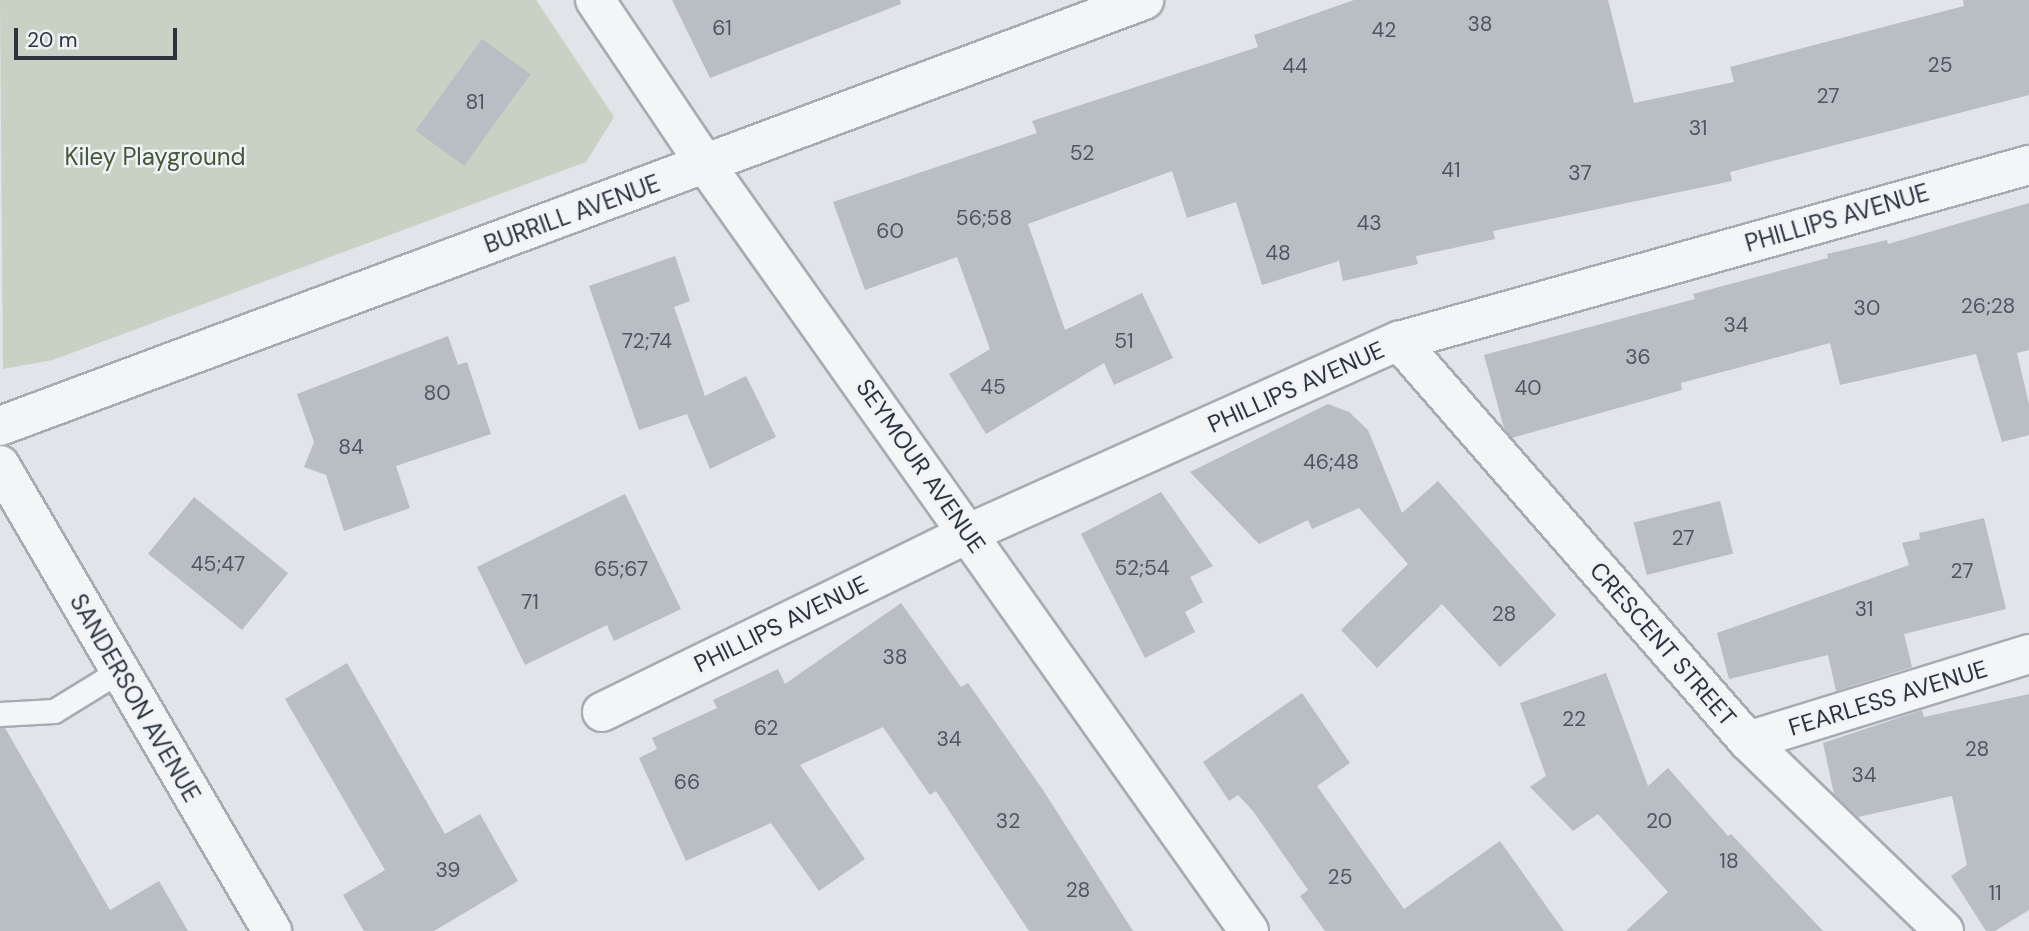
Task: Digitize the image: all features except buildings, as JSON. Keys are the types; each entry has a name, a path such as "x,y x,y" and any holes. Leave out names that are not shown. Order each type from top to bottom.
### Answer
{"street":[{"name":"SEYMOUR AVENUE","path":"596,0 706,164 969,533 1239,928"},
{"name":"BURRILL AVENUE","path":"0,426 1143,0"},
{"name":"PHILLIPS AVENUE","path":"602,712 969,533 1399,341 2029,165"},
{"name":"CRESCENT STREET","path":"1399,341 1748,741 1944,931"},
{"name":"SANDERSON AVENUE","path":"0,465 272,931"},
{"name":"FEARLESS AVENUE","path":"1748,741 2029,654"}],"lane":[{"path":"0,714 54,710 118,671"}],"green space":[{"name":"Kiley Playground","path":"0,0 536,0 614,117 586,162 53,360 3,369"}]}
